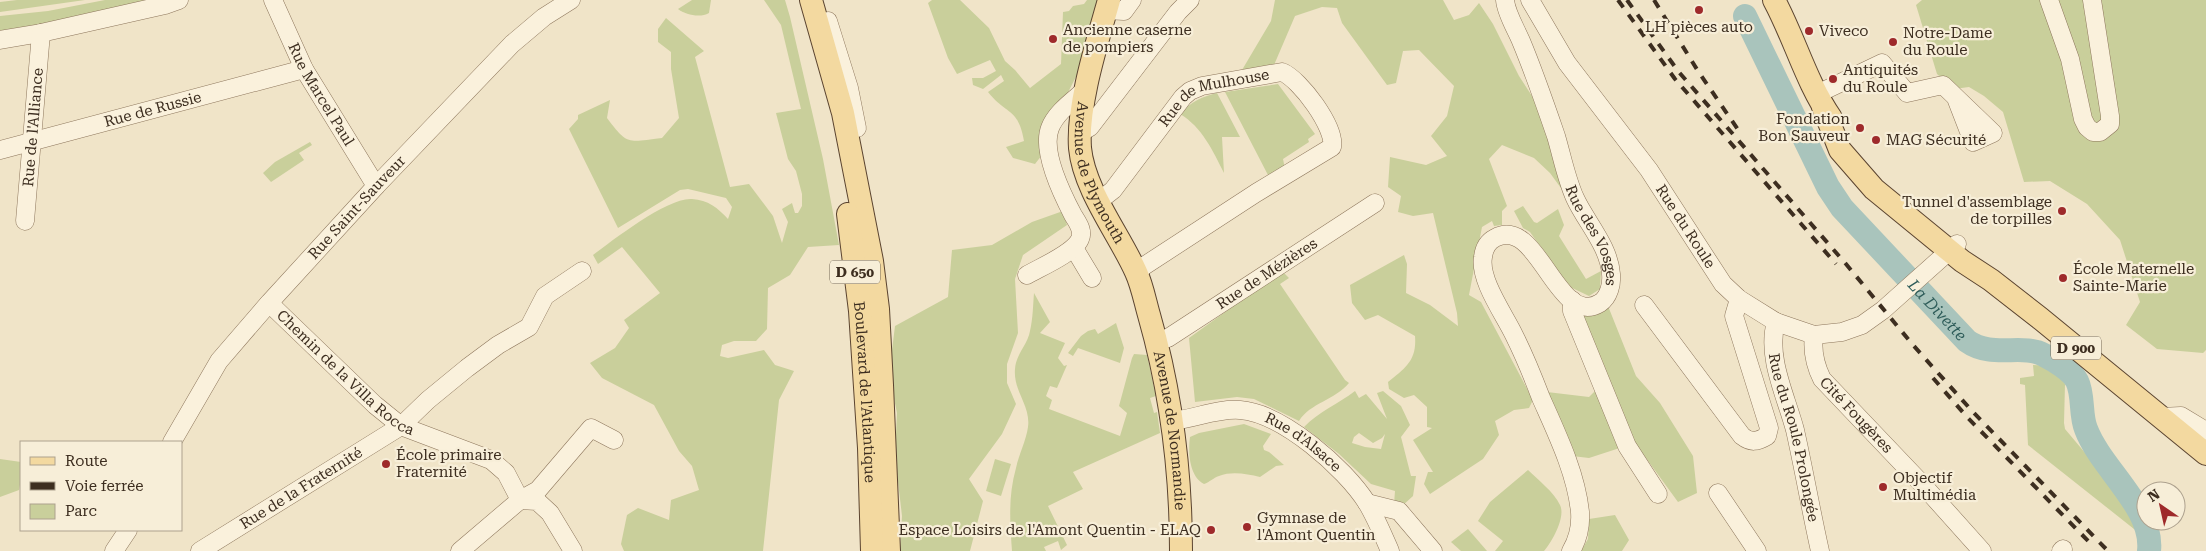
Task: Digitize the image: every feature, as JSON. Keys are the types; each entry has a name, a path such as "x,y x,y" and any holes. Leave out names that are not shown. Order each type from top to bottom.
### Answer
{"main road":[{"name":"Boulevard de l'Atlantique","path":"795,0 828,117 850,226 860,311 869,448 872,551"},
{"name":"Boulevard de l'Atlantique","path":"811,0 843,113 872,262 878,309 886,446 889,551"},
{"name":"D 900","path":"1760,0 1772,21 1797,54"},
{"name":"D 900","path":"1774,0 1820,101 1836,143 1860,174 1895,208 1953,247 2206,454"},
{"name":"Avenue de Plymouth","path":"1108,5 1086,89 1080,133 1083,165 1099,202 1136,273 1156,340"},
{"name":"Avenue de Normandie","path":"1156,340 1172,421 1181,515 1181,551"}],"street":[{"path":"0,40 41,33 165,5 179,0"},
{"name":"Rue Marcel Paul","path":"273,0 304,69 376,186"},
{"name":"Rue Saint-Sauveur","path":"173,441 219,361 269,303 376,186 512,44 544,17 571,0"},
{"name":"Boulevard de l'Atlantique","path":"821,0 849,88 876,224 872,262"},
{"path":"1108,5 1124,11 1132,0"},
{"path":"1080,133 1090,127 1178,12 1190,0"},
{"name":"Rue des Vosges","path":"1506,0 1540,88 1575,197 1609,263 1611,283 1609,292 1602,302 1593,306 1583,306 1572,300"},
{"name":"Rue du Roule","path":"1530,0 1567,63 1649,170 1719,278 1739,299 1776,322 1814,335 1842,332 1862,324 1883,310 1953,247"},
{"path":"2049,0 2070,59 2083,119 2087,127 2093,132 2100,132 2110,124 2110,116 2092,0"},
{"name":"Rue de l'Alliance","path":"25,221 41,33"},
{"path":"1820,101 1882,63 1907,93 1943,85 1956,98"},
{"name":"Rue de Russie","path":"0,150 304,69"},
{"name":"Rue de Mulhouse","path":"1099,202 1112,190 1183,97 1190,91 1202,86 1282,72 1295,78 1332,132 1332,147 1256,193 1136,273"},
{"path":"1027,275 1074,248 1080,239 1082,232 1068,206 1052,165 1048,140 1049,129 1054,119 1086,89"},
{"name":"Rue de Mézières","path":"1156,340 1168,338 1375,203"},
{"path":"1571,551 1580,528 1580,514 1570,469 1515,336 1482,269 1485,248 1500,236 1514,236 1524,242 1538,257 1563,293 1572,300 1572,311 1627,446 1658,494"},
{"path":"1074,248 1092,278"},
{"name":"Rue de la Fraternité","path":"200,551 401,426 428,400 467,368 498,345 529,328 546,296 582,271"},
{"path":"1644,305 1742,436 1748,441 1755,442 1767,436 1768,428 1734,316 1739,299"},
{"name":"Chemin de la Villa Rocca","path":"269,303 375,405 401,426 491,460 506,473 520,500"},
{"name":"Rue du Roule Prolongée","path":"1776,322 1773,342 1777,366 1795,432 1820,551"},
{"name":"Cité Fougères","path":"1814,335 1815,361 1822,379 1922,484 1982,551"},
{"name":"Rue d'Alsace","path":"1172,421 1238,410 1264,416 1282,426 1330,460 1351,482 1367,503 1390,551"},
{"path":"2161,417 2181,416 2206,431"},
{"path":"460,551 520,500 538,490 591,428 614,440"},
{"path":"1718,493 1758,551"},
{"path":"520,500 537,501 544,507 550,513 573,551"},
{"path":"1367,503 1399,511 1433,551"},
{"path":"120,549 128,531"}],"green space":[{"path":"17,0 85,0 0,12 0,2"},
{"path":"105,0 158,0 0,35 0,16 48,11"},
{"path":"692,0 711,0 709,13 693,15 678,9"},
{"path":"764,0 785,0 823,159 839,245 808,247 790,275 768,288 767,329 756,341 734,341 722,345 720,356 728,358 764,350 775,365 794,371 779,400 763,551 624,551 621,544 627,515 638,508 669,520 671,500 699,490 692,466 679,451 654,405 602,378 590,363 615,348 629,328 624,320 660,293 622,247 598,264 593,255 655,212 682,200 692,199 708,203 728,219 732,207 726,198 688,189 680,190 618,228 569,129 578,119 578,115 610,100 607,118 625,138 635,141 662,138 679,118 671,69 671,52 658,42 658,29 666,18 704,51 695,57 730,187 749,184 773,216 782,243 788,222 782,209 792,203 795,213 798,213 802,206 802,194 796,171 788,159 776,113 801,109 781,25"},
{"path":"932,0 960,0 989,28 1005,61 1030,88 1061,64 1063,12 1069,11 1073,6 1084,4 1087,0 1098,0 1081,67 1060,108 1042,155 1035,164 1013,158 1006,147 1024,141 1015,117 988,92 1004,81 1001,75 983,89 973,85 972,78 983,78 996,71 990,60 957,74 948,58 928,3"},
{"path":"1275,0 1443,0 1454,20 1469,15 1479,3 1493,24 1519,76 1547,119 1566,195 1550,173 1534,158 1502,145 1489,159 1507,206 1502,211 1502,225 1494,226 1492,221 1482,227 1469,295 1481,302 1533,400 1529,408 1514,410 1495,421 1499,435 1483,459 1430,494 1424,484 1428,472 1433,472 1413,440 1432,428 1427,427 1427,407 1414,395 1404,398 1389,389 1388,382 1405,368 1412,358 1415,336 1378,315 1365,320 1352,303 1350,285 1404,255 1407,264 1406,293 1430,305 1458,326 1457,313 1433,213 1413,216 1398,212 1401,196 1388,187 1390,157 1426,165 1447,156 1431,136 1447,116 1454,86 1419,50 1403,51 1396,83 1387,85 1342,23 1337,8 1322,7 1295,16 1274,65 1242,70 1271,21"},
{"path":"1922,0 2206,0 2206,350 2203,353 2157,349 2126,325 2140,302 2120,240 2087,204 2050,181 2024,182 2003,112 1984,96 1969,87 1954,89 1937,74 1916,5"},
{"path":"1278,84 1315,134 1308,139 1309,142 1283,159 1285,169 1269,177 1225,92"},
{"path":"1217,93 1240,137 1222,137 1224,173 1201,133 1188,119 1180,114 1197,100"},
{"path":"310,142 312,145 299,153 304,160 271,182 263,173 275,162"},
{"path":"1523,206 1534,222 1537,223 1558,209 1564,225 1559,236 1586,279 1601,271 1600,289 1589,296 1568,286 1530,232 1523,228 1514,211"},
{"path":"1063,211 1067,225 1023,255 1015,279 1018,333 1007,364 1007,383 1016,404 1002,434 969,479 983,501 970,551 900,551 902,516 895,456 897,413 889,374 895,326 948,297 952,250 992,245 1032,222"},
{"path":"1282,271 1289,278 1280,284 1345,380 1349,383 1337,394 1309,410 1299,421 1254,399 1237,397 1195,402 1189,338"},
{"path":"1034,293 1050,322 1040,333 1065,343 1058,358 1064,366 1067,365 1057,388 1050,386 1046,396 1052,400 1049,409 1120,436 1127,413 1119,406 1132,358 1134,354 1147,355 1156,396 1150,398 1154,413 1157,412 1160,433 1073,472 1083,489 1048,506 1067,545 1061,550 1058,541 1044,547 1046,551 1012,551 1010,519 1013,478 1028,427 1027,412 1015,377 1015,369 1017,359 1029,336"},
{"path":"1608,306 1636,376 1660,403 1693,456 1697,493 1678,502 1635,443 1589,458 1572,456 1547,392 1589,397 1605,381 1579,313"},
{"path":"1116,323 1124,348 1120,363 1078,348 1073,356 1068,353 1081,336 1088,331 1095,329 1098,334"},
{"path":"2033,365 2043,366 2052,370 2062,379 2065,384 2065,429 2136,513 2136,530 2028,445 2025,385 2020,384 2020,378 2034,376"},
{"path":"1355,391 1359,398 1366,394 1387,419 1377,393 1383,391 1401,406 1410,425 1401,437 1411,476 1416,476 1413,496 1402,506 1394,504 1395,491 1371,484 1339,454 1304,427 1315,417","holes":["1359,433 1373,443 1385,434 1381,449 1352,443 1354,437"]},
{"path":"1244,424 1271,434 1263,446 1264,450 1284,465 1276,466 1260,477 1234,473 1224,474 1204,484 1192,470 1189,450 1190,437 1199,433"},
{"path":"0,459 20,462 19,490 0,497"},
{"path":"995,459 1011,464 1001,496 986,491"},
{"path":"1528,470 1557,500 1561,510 1560,522 1551,542 1544,551 1495,551 1503,541 1478,521 1490,502"},
{"path":"1615,515 1629,540 1622,551 1581,551 1588,539 1589,519"},
{"path":"1468,529 1487,551 1461,551 1451,542"}],"waterway":[{"name":"La Divette","path":"1745,16 1828,187 1842,208 1967,341 1986,349 2035,352 2058,363 2075,377 2081,392 2086,429 2093,444 2125,489 2143,519 2148,535 2149,551"}],"railway":[{"path":"1618,0 1675,79 1836,264"},
{"path":"1627,0 1678,71 1846,264 1913,345 1973,412 2108,551"},
{"path":"1654,0 1698,71 1741,134"},
{"path":"1933,378 1967,417 2092,545"}],"place":[{"name":"LH pièces auto","path":"1699,10"},
{"name":"Viveco","path":"1809,31"},
{"name":"Ancienne caserne de pompiers","path":"1053,39"},
{"name":"Notre-Dame du Roule","path":"1893,42"},
{"name":"Antiquités du Roule","path":"1833,79"},
{"name":"Fondation Bon Sauveur","path":"1860,128"},
{"name":"MAG Sécurité","path":"1876,140"},
{"name":"Tunnel d'assemblage de torpilles","path":"2062,211"},
{"name":"École Maternelle Sainte-Marie","path":"2063,278"},
{"name":"École primaire Fraternité","path":"386,464"},
{"name":"Objectif Multimédia","path":"1883,487"},
{"name":"Gymnase de l'Amont Quentin","path":"1247,527"},
{"name":"Espace Loisirs de l'Amont Quentin - ELAQ","path":"1211,530"}]}
